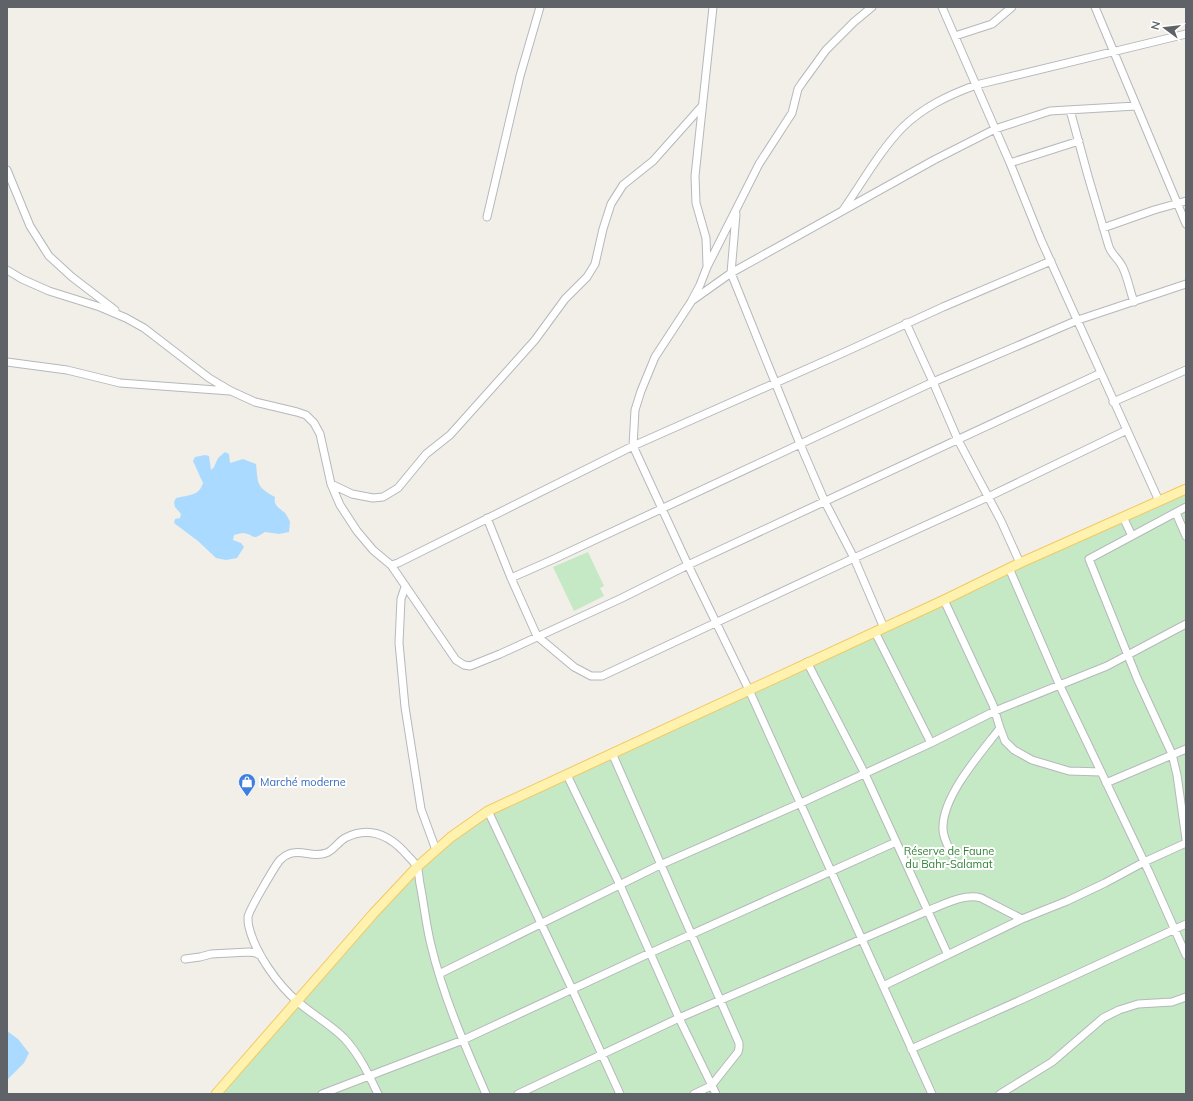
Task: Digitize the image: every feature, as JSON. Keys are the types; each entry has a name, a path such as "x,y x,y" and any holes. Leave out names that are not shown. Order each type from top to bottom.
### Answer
{"main road":[{"path":"216,1094 373,914 417,867 468,824 488,811 750,690 807,662 884,628 1009,568 1186,489"}],"street":[{"path":"487,217 520,76 540,7"},
{"path":"707,268 706,238 696,203 695,170 713,7"},
{"path":"872,7 854,22 826,50 798,89 790,118 759,164 691,302 655,358 641,391 635,410 633,446 661,510 750,690 932,1094"},
{"path":"942,7 1041,240 1159,501"},
{"path":"955,36 992,24 1012,7"},
{"path":"1095,7 1186,224"},
{"path":"842,212 884,150 902,128 931,105 956,92 976,85 1186,34"},
{"path":"331,484 352,494 373,498 383,497 398,488 426,454 450,435 535,340 565,299 587,277 595,264 602,229 611,204 623,185 653,161 702,106"},
{"path":"691,302 731,273 934,160 995,129 1050,111 1136,106"},
{"path":"1070,110 1103,228 1111,252 1123,268 1134,302"},
{"path":"1010,164 1079,141"},
{"path":"7,170 30,226 49,256 72,277 126,318"},
{"path":"1103,228 1178,202 1186,201"},
{"path":"736,209 731,273 774,384 825,502 854,558 884,628"},
{"path":"391,565 398,563 633,446 1051,261"},
{"path":"7,270 22,279 50,291 100,307 126,318 144,328 209,378 231,391 255,402 297,412 306,416 314,423 320,434 331,484 340,505 356,531 373,550 391,565 456,660 464,665 470,666 622,598 688,565 1101,373"},
{"path":"511,578 554,560 934,382 1078,320 1186,284"},
{"path":"906,324 934,382 958,440 1020,563"},
{"path":"7,362 67,370 120,383 231,391"},
{"path":"1113,402 1186,370"},
{"path":"487,518 511,578 538,636 574,667 591,676 602,676 988,497 1127,430"},
{"path":"1186,507 1088,559 1129,655 1137,678 1172,754 1177,775 1186,839"},
{"path":"1176,513 1186,536"},
{"path":"1123,517 1132,536"},
{"path":"1009,568 1060,686 1144,862 1186,955"},
{"path":"405,586 401,599 400,643 405,707 421,809 436,850"},
{"path":"944,600 995,711 1005,741 1014,750 1032,760 1069,771 1101,772"},
{"path":"439,974 660,865 865,774 995,711 1107,666 1186,624"},
{"path":"875,632 931,743"},
{"path":"807,662 865,774 948,955"},
{"path":"952,855 946,843 942,828 944,816 951,797 969,769 1000,728"},
{"path":"1106,783 1186,749"},
{"path":"612,753 739,1043 740,1048 738,1052 711,1086 694,1094"},
{"path":"567,775 620,885 679,1018 716,1094"},
{"path":"488,811 542,923 620,1094"},
{"path":"378,1094 369,1075 345,1040 333,1028 297,1001 277,978 261,956 248,925 248,917 252,906 280,860 287,854 298,852 321,855 328,853 343,839 356,834 372,832 387,838 400,848 417,867 430,939 439,974 463,1040 486,1094"},
{"path":"324,1094 369,1075 463,1040 650,953 896,842"},
{"path":"883,986 1022,919 1067,901 1144,862 1186,843"},
{"path":"518,1094 679,1018 927,911 966,897 974,896 981,898 1022,919"},
{"path":"911,1049 1186,924"},
{"path":"185,959 211,954 249,952 256,953 261,956"},
{"path":"1000,1094 1052,1062 1103,1018 1119,1010 1138,1004 1172,1002 1186,997"}],"green space":[{"name":"Réserve de Faune du Bahr-Salamat","path":"1186,489 1186,1094 216,1094 373,914 469,824"},
{"path":"588,552 604,586 600,588 604,596 574,611 553,567"}],"water":[{"path":"225,452 229,454 230,463 243,459 256,464 259,484 264,490 275,497 276,505 285,513 290,522 289,532 279,534 265,532 256,537 244,533 234,535 233,540 241,543 244,547 237,558 226,560 216,558 198,541 174,523 175,519 180,518 181,514 175,507 174,502 176,498 196,493 203,483 193,461 195,457 205,455 209,456 211,470 218,458"},
{"path":"7,1031 18,1039 29,1053 24,1063 7,1080"}],"place":[{"name":"Marché moderne","path":"247,797"}]}
